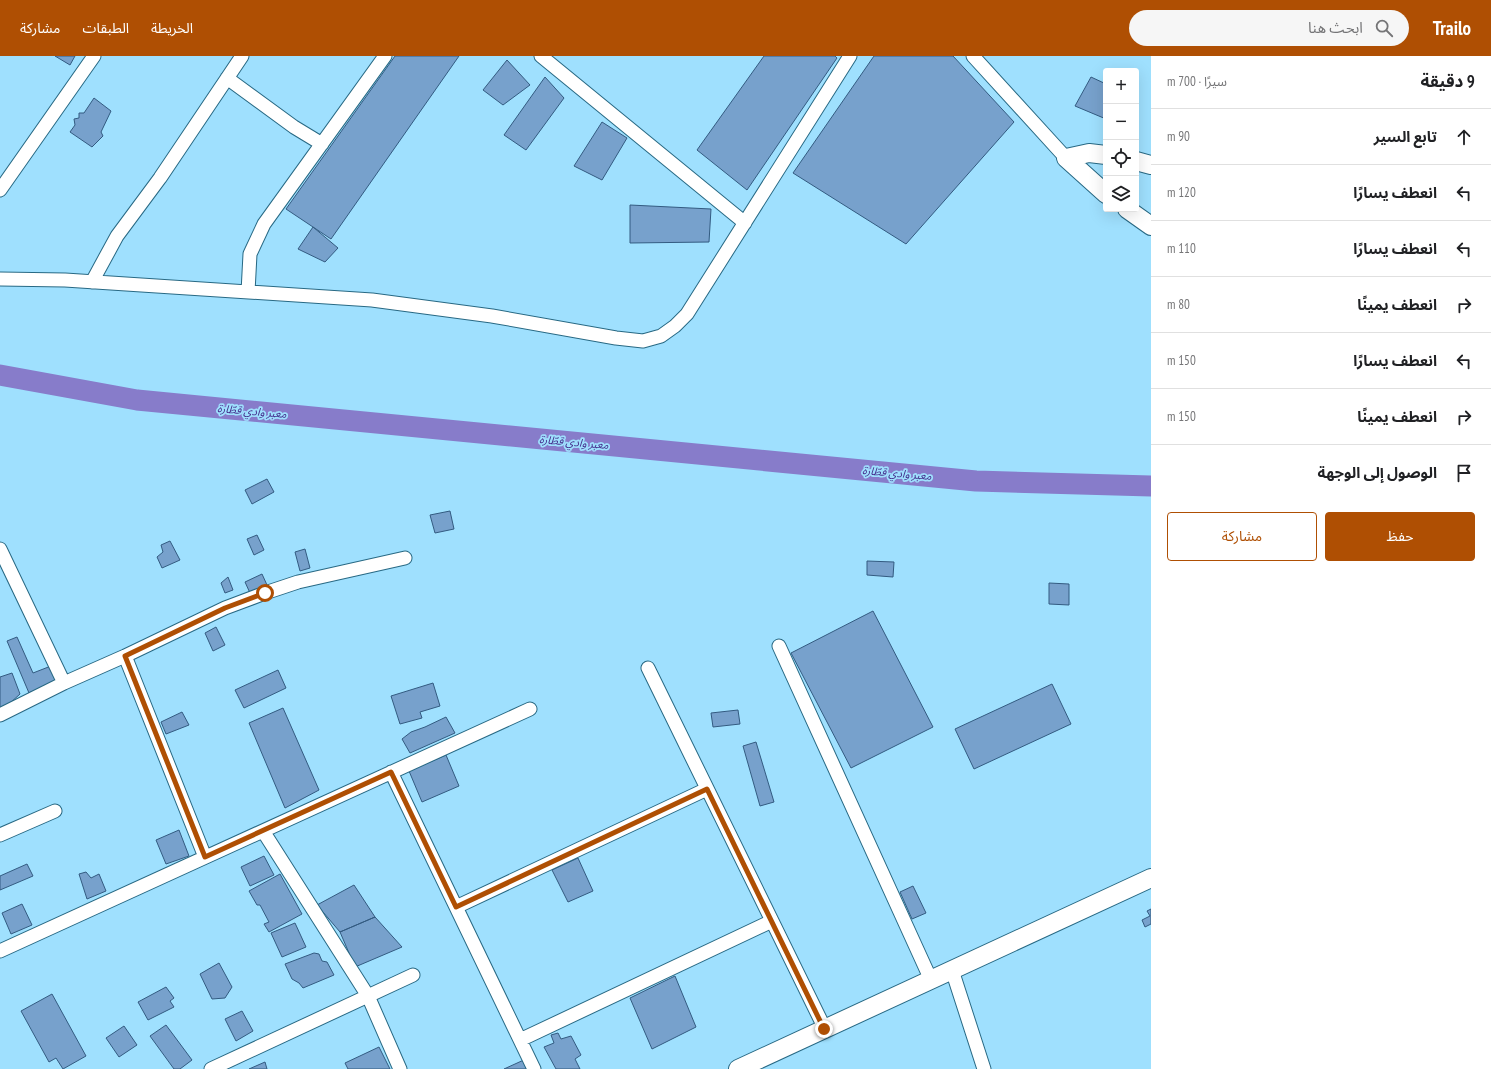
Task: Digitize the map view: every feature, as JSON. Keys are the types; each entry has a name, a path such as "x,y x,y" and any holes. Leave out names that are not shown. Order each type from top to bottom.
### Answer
{"street":[{"path":"0,190 94,56"},
{"path":"92,282 116,236 160,178 242,56"},
{"path":"540,56 745,223"},
{"path":"0,279 65,280 372,300 492,316 616,338 643,341 661,336 675,326 687,314 850,56"},
{"path":"973,56 1066,158 1103,191"},
{"path":"248,292 250,254 253,244 264,224 322,144 382,57"},
{"path":"226,78 294,127 322,144"},
{"path":"1066,158 1089,153 1103,155"},
{"path":"1139,162 1151,165"},
{"path":"1131,212 1151,226"},
{"path":"0,549 64,683"},
{"path":"0,715 64,683 125,656 225,608 298,582 405,558"},
{"path":"779,646 931,980"},
{"path":"125,656 205,857"},
{"path":"648,668 824,1029"},
{"path":"0,951 530,709"},
{"path":"391,772 534,1069"},
{"path":"456,907 707,789"},
{"path":"0,836 56,811"},
{"path":"263,831 368,996 400,1069"},
{"path":"738,1069 1151,878"},
{"path":"520,1040 772,921"},
{"path":"952,970 984,1069"},
{"path":"216,1068 413,975"}],"building":[{"path":"55,56 75,56 70,65"},
{"path":"395,56 459,56 331,239 286,209"},
{"path":"764,56 835,56 837,58 747,190 697,150"},
{"path":"874,56 953,56 1014,122 906,244 793,173"},
{"path":"507,60 530,85 503,105 483,90"},
{"path":"545,77 564,98 526,150 504,135"},
{"path":"1091,77 1103,83 1103,118 1075,106"},
{"path":"94,98 111,111 101,132 103,136 92,147 70,132 75,125 74,119 79,118 79,113 84,113"},
{"path":"602,122 627,138 602,180 574,166"},
{"path":"630,205 711,209 709,242 630,243"},
{"path":"313,227 338,248 325,262 298,249"},
{"path":"267,479 274,492 252,504 245,490"},
{"path":"450,511 454,529 435,533 430,515"},
{"path":"257,535 264,550 254,555 247,539"},
{"path":"170,541 180,560 162,568 157,557 163,552 161,545"},
{"path":"305,549 310,568 300,571 295,552"},
{"path":"867,561 894,562 893,577 867,575"},
{"path":"262,574 267,585 250,593 245,582"},
{"path":"228,577 233,590 225,593 221,583"},
{"path":"1049,583 1069,584 1069,605 1049,604"},
{"path":"873,611 933,727 851,768 791,653"},
{"path":"216,627 225,645 213,651 205,633"},
{"path":"17,637 33,673 51,666 57,680 29,693 7,641"},
{"path":"278,670 286,688 244,708 235,690"},
{"path":"12,673 20,694 9,704 0,708 0,677"},
{"path":"433,683 440,706 420,712 422,718 400,724 391,696"},
{"path":"1052,684 1071,724 974,769 955,729"},
{"path":"283,708 319,790 285,808 249,723"},
{"path":"738,710 740,724 713,727 711,713"},
{"path":"182,712 189,725 166,734 161,722"},
{"path":"446,717 455,733 410,753 402,739 411,732"},
{"path":"756,742 774,802 760,806 743,746"},
{"path":"446,755 459,786 422,802 409,771"},
{"path":"179,830 189,856 166,864 156,840"},
{"path":"264,856 274,875 250,886 241,867"},
{"path":"578,858 593,891 568,902 552,870"},
{"path":"27,864 33,876 0,890 0,876"},
{"path":"86,872 91,878 99,874 106,891 87,899 79,874"},
{"path":"280,874 302,914 269,932 264,924 269,922 260,905 257,905 249,891"},
{"path":"354,885 375,917 340,932 317,905"},
{"path":"913,886 926,913 912,919 900,892"},
{"path":"22,904 32,925 11,934 2,913"},
{"path":"1151,909 1151,924 1145,927 1142,920 1150,916 1147,911"},
{"path":"375,917 402,947 355,967 340,932"},
{"path":"295,923 306,947 282,957 271,933"},
{"path":"314,953 319,954 322,961 327,962 334,975 303,988 299,983 292,979 285,964"},
{"path":"219,963 232,987 225,998 212,999 200,974"},
{"path":"675,976 696,1027 652,1049 630,998"},
{"path":"166,987 174,998 170,1001 174,1007 148,1020 138,1002"},
{"path":"52,994 86,1056 63,1069 56,1058 49,1062 21,1011"},
{"path":"242,1011 253,1031 236,1041 225,1019"},
{"path":"166,1025 192,1060 180,1069 174,1069 150,1036"},
{"path":"124,1026 137,1045 119,1057 106,1038"},
{"path":"558,1033 561,1039 571,1036 581,1055 575,1059 580,1069 556,1069 544,1047 554,1043 551,1035"},
{"path":"379,1047 390,1069 348,1069 345,1063"},
{"path":"526,1059 530,1069 504,1069"},
{"path":"265,1062 267,1069 249,1069"}],"waterway":[{"name":"معبر وادي قطّارة","path":"0,375 137,400 976,481 1151,486"}],"route":[{"path":"265,593 225,608 125,656 205,857 391,772 456,907 707,789 824,1029"}]}
